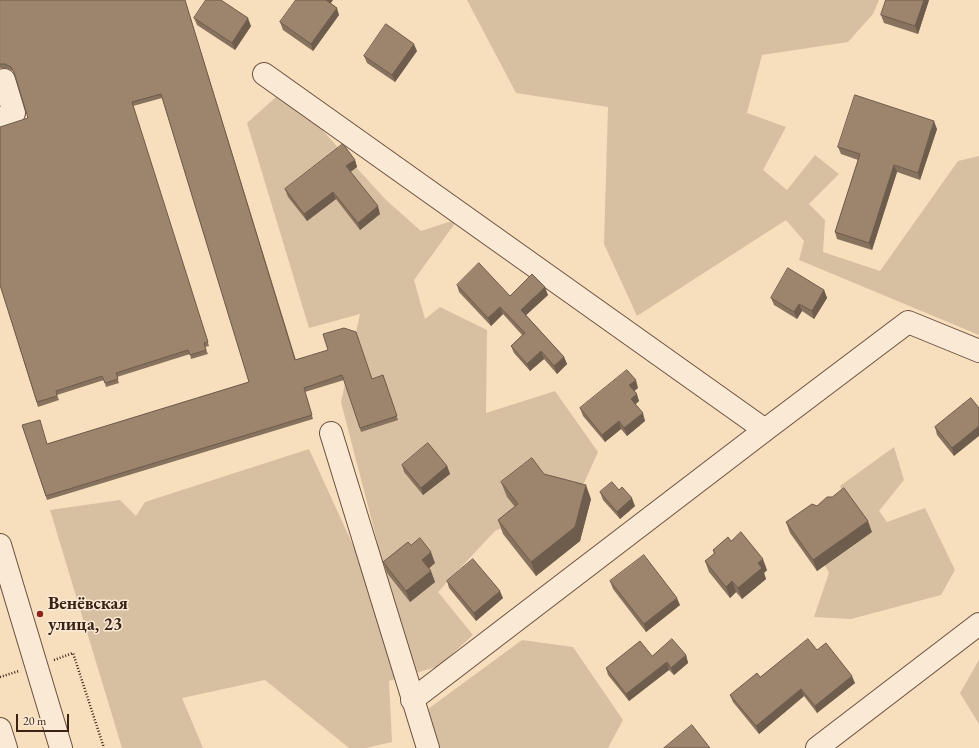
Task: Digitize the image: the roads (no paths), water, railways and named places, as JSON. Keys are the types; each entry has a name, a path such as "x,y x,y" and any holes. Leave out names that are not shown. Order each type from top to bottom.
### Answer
{"street":[{"path":"264,74 765,430"},
{"path":"0,119 14,113 4,80"},
{"path":"412,700 908,322 979,351"},
{"path":"331,433 428,748"},
{"path":"0,545 62,748"},
{"path":"817,748 979,624"},
{"path":"0,729 6,748"}],"place":[{"name":"Венёвская улица, 23","path":"40,614"}]}
